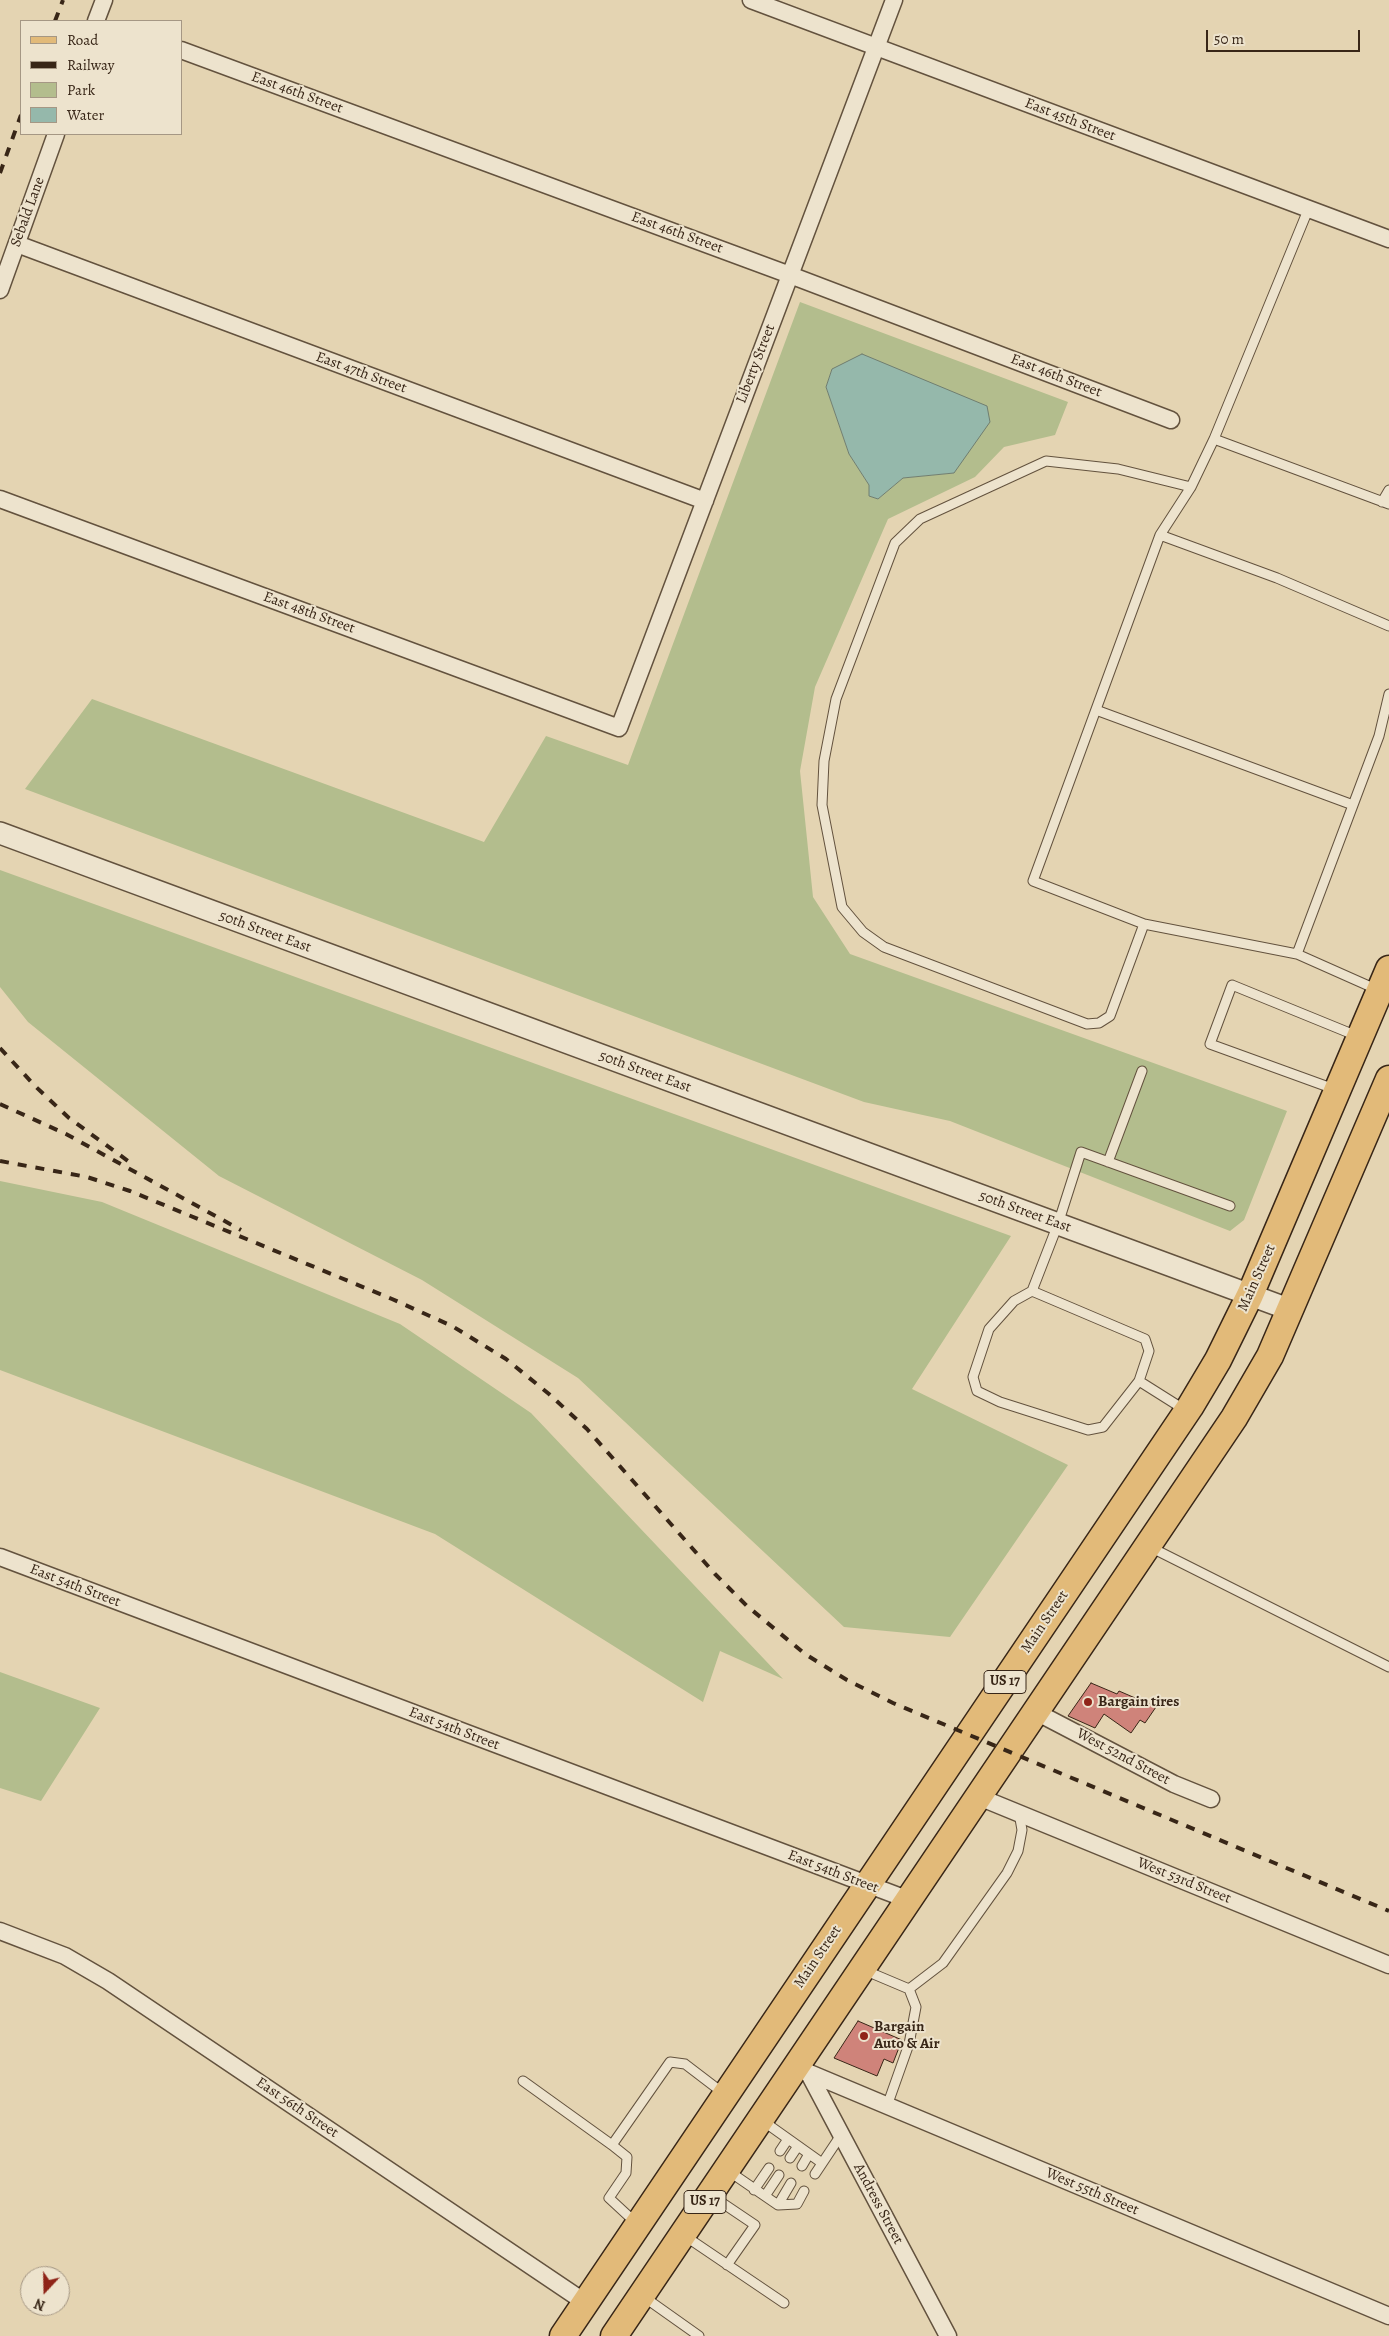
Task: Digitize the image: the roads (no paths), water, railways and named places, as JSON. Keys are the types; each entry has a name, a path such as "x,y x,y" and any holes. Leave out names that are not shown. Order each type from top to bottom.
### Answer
{"main road":[{"name":"Main Street","path":"563,2336 1187,1412 1218,1360 1250,1295 1360,1037 1386,985"},
{"name":"US 17","path":"614,2336 760,2119 801,2070 862,1969 1238,1410 1270,1356 1291,1310 1389,1079"}],"street":[{"path":"99,20 104,0"},
{"name":"East 45th Street","path":"751,0 1389,239"},
{"name":"Liberty Street","path":"619,728 878,47 894,0"},
{"name":"East 46th Street","path":"182,50 790,275 1171,420"},
{"name":"Sebald Lane","path":"0,290 56,135"},
{"name":"East 47th Street","path":"17,244 705,501"},
{"name":"East 48th Street","path":"0,499 619,728"},
{"name":"50th Street East","path":"0,833 1291,1310"},
{"name":"East 54th Street","path":"0,1557 909,1900"},
{"name":"West 52nd Street","path":"1036,1712 1174,1784 1211,1799"},
{"name":"West 53rd Street","path":"979,1797 1389,1966"},
{"name":"East 56th Street","path":"0,1931 65,1956 108,1981 586,2303"},
{"name":"West 55th Street","path":"801,2070 1389,2316"},
{"name":"Andress Street","path":"801,2070 841,2135 948,2336"}],"lane":[{"path":"1308,210 1214,440 1191,487 1160,535 1033,881 1144,924 1297,954 1386,985"},
{"path":"1214,440 1385,503 1389,490"},
{"path":"1144,924 1110,1016 1099,1023 1087,1024 884,947 863,932 842,907 822,805 824,761 836,699 895,543 920,519 1046,461 1118,469 1191,487"},
{"path":"1160,535 1277,578 1389,626"},
{"path":"1297,954 1379,736 1389,694"},
{"path":"1096,710 1353,804"},
{"path":"1337,1091 1210,1044 1232,985 1360,1037"},
{"path":"1108,1162 1142,1071"},
{"path":"1032,1291 1145,1339 1149,1351 1139,1381 1103,1427 1088,1430 1000,1402 977,1391 973,1377 989,1329 1014,1301 1032,1291 1058,1224 1081,1152 1230,1206"},
{"path":"1139,1381 1187,1412"},
{"path":"1148,1546 1389,1667"},
{"path":"909,1989 943,1963 1007,1873 1018,1851 1022,1830 1019,1814"},
{"path":"862,1969 909,1989 916,2007 909,2044 887,2106"},
{"path":"612,2145 670,2062 686,2064 726,2094"},
{"path":"523,2081 627,2157 626,2173 609,2198 638,2224"},
{"path":"760,2119 822,2163"},
{"path":"815,2174 841,2135"},
{"path":"780,2151 788,2139"},
{"path":"790,2158 798,2146"},
{"path":"802,2166 810,2154"},
{"path":"754,2190 768,2168"},
{"path":"727,2170 754,2190 778,2204 797,2204 804,2191"},
{"path":"765,2196 779,2175"},
{"path":"778,2204 792,2183"},
{"path":"710,2194 755,2224 727,2265"},
{"path":"682,2235 784,2303"},
{"path":"642,2295 699,2336"}],"water":[{"path":"862,354 987,406 990,422 954,473 903,478 878,499 869,496 869,485 849,454 826,387 832,369"}],"railway":[{"path":"55,20 63,0"},
{"path":"0,173 20,118"},
{"path":"0,1048 35,1086 69,1118 128,1161"},
{"path":"0,1104 66,1134 241,1230"},
{"path":"0,1161 87,1177 130,1191 392,1299 452,1326 506,1359 549,1394 587,1429 715,1574 747,1606 805,1654 847,1680 893,1703 1389,1911"}],"place":[{"name":"Bargain tires","path":"1088,1702"},
{"name":"Bargain Auto & Air","path":"864,2036"}]}
